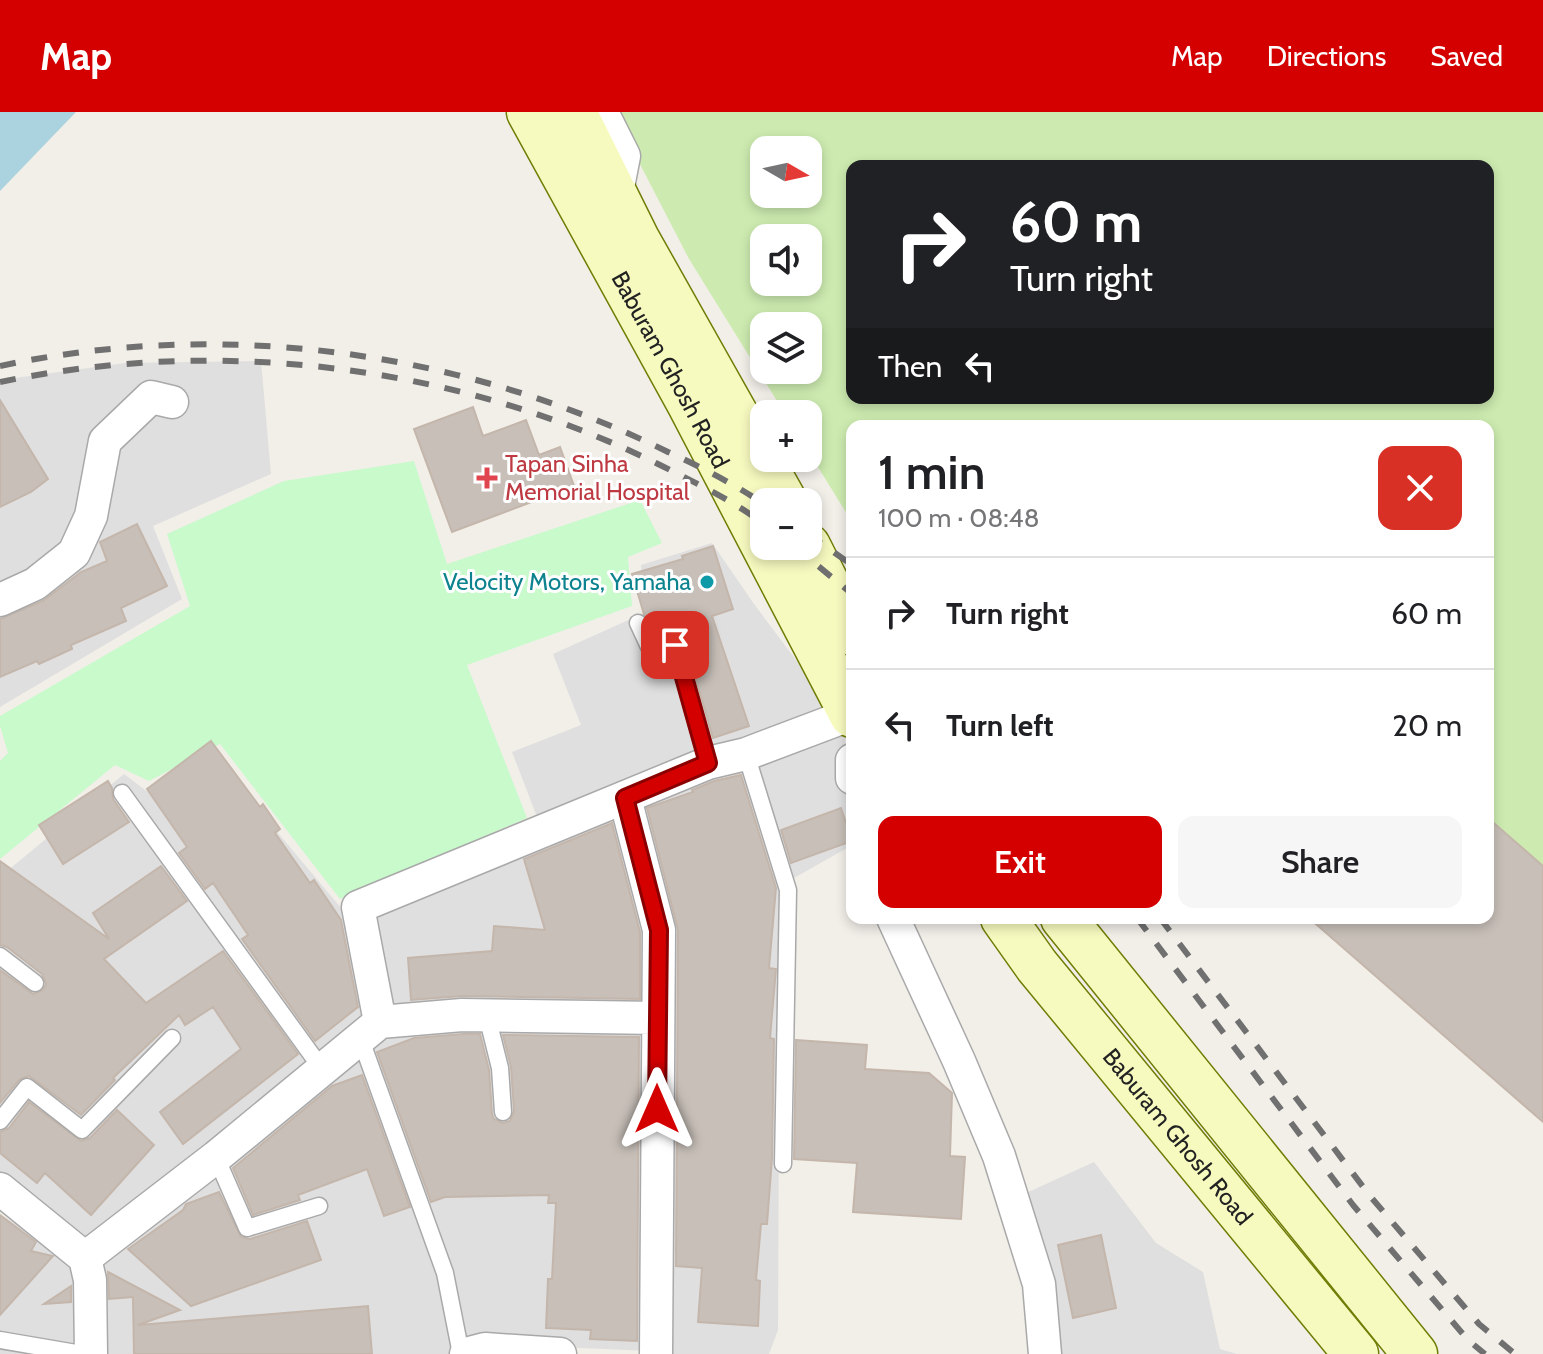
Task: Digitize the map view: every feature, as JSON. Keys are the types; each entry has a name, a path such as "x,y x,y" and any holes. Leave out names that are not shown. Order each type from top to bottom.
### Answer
{"main road":[{"name":"Baburam Ghosh Road","path":"529,112 596,185 637,239 777,488"},
{"name":"Baburam Ghosh Road","path":"574,112 596,185 689,403 846,704"},
{"path":"815,560 846,621"},
{"name":"Baburam Ghosh Road","path":"1007,924 1037,966 1356,1354"},
{"name":"Baburam Ghosh Road","path":"1068,924 1415,1354"}],"street":[{"path":"596,185 624,156 602,112"},
{"path":"0,600 35,584 74,553 91,516 105,441 151,397 172,402"},
{"path":"371,1031 358,907 708,763 746,754 846,717"},
{"path":"625,798 659,930 656,1354"},
{"path":"896,924 999,1156 1039,1284 1045,1354"},
{"path":"85,1258 371,1031 487,1016 658,1018"},
{"path":"0,1189 85,1258 90,1280 91,1354"},
{"path":"463,1354 485,1349 560,1354"}],"lane":[{"path":"638,623 651,651 675,645 708,763"},
{"path":"746,754 788,890 783,1164"},
{"path":"122,793 322,1069"},
{"path":"0,956 35,983"},
{"path":"487,1016 500,1068 503,1112"},
{"path":"371,1031 445,1273 463,1354"},
{"path":"0,1121 27,1087 82,1130 172,1038"},
{"path":"216,1157 247,1228 319,1206"},
{"path":"0,1340 82,1354"}],"shaded area":[{"path":"261,361 271,474 153,526 182,599 0,707 0,380 125,363"},
{"path":"712,543 835,712 539,822 512,752 581,725 553,654 644,613 641,565"},
{"path":"845,728 846,849 780,886 778,1330 769,1354 663,1354 643,807"},
{"path":"215,758 347,915 371,1018 87,1244 0,1177 0,877 124,774 153,796"},
{"path":"622,808 653,933 649,1351 488,1344 453,1354 99,1354 93,1263 389,1029 367,913"},
{"path":"1094,1162 1156,1243 1203,1272 1220,1349 1237,1354 1054,1354 1024,1194"},
{"path":"0,1215 70,1255 83,1354 0,1354"}],"green space":[{"path":"613,112 1543,112 1543,992 1492,924 1494,420 846,420 846,512 821,472 822,400 776,400 766,384 822,384 822,312 750,312 750,357 689,259"},
{"path":"414,461 447,564 640,500 662,543 628,557 632,606 467,665 527,818 340,899 220,744 149,781 115,765 0,859 0,761 8,753 0,716 190,606 167,534 284,481"}],"water":[{"path":"0,112 76,112 0,191"}],"building":[{"path":"0,400 48,479 31,492 0,507"},
{"path":"473,407 483,436 526,420 539,455 560,447 574,486 452,532 414,429"},
{"path":"137,524 167,586 121,608 126,621 71,645 72,649 39,664 37,661 0,677 0,619 43,601 81,572 107,561 100,542"},
{"path":"713,546 733,609 712,616 749,726 713,738 685,641 677,634 657,638 644,614 632,574 683,559 682,556"},
{"path":"211,741 260,807 263,804 280,829 275,833 310,883 314,880 341,920 358,1007 315,1041 242,939 248,935 213,883 205,889 179,853 187,847 147,789"},
{"path":"741,775 776,888 769,968 776,969 770,1038 774,1039 772,1158 767,1224 761,1224 756,1280 760,1281 758,1326 698,1322 702,1268 676,1266 678,930 647,808 714,781"},
{"path":"108,781 113,799 129,822 63,864 39,825"},
{"path":"841,808 846,823 846,843 791,863 781,830"},
{"path":"612,823 640,932 640,999 462,996 411,1000 408,958 492,951 494,926 545,930 524,859"},
{"path":"1494,823 1543,866 1543,1122 1316,924 1494,924"},
{"path":"0,861 109,939 93,913 161,866 187,901 104,959 146,1003 223,951 298,1054 183,1144 160,1112 241,1049 213,1007 185,1025 179,1015 113,1078 115,1080 81,1115 29,1076 19,1080 0,1103 0,970 33,994 43,990 46,984 42,974 0,945"},
{"path":"480,1034 489,1070 492,1114 494,1119 503,1123 510,1121 514,1111 511,1067 503,1035 639,1037 637,1341 590,1339 591,1330 546,1328 556,1203 548,1203 549,1195 445,1197 431,1202 377,1052 414,1038"},
{"path":"796,1040 867,1045 865,1069 929,1073 952,1093 950,1156 965,1157 961,1219 853,1212 857,1163 794,1159"},
{"path":"362,1075 410,1207 384,1216 367,1169 298,1195 300,1200 253,1215 233,1168 332,1086"},
{"path":"29,1102 81,1141 90,1138 117,1110 154,1145 91,1215 45,1173 37,1183 0,1153 0,1132 9,1128"},
{"path":"219,1192 241,1237 250,1239 307,1221 321,1260 191,1306 128,1249 183,1210 186,1204"},
{"path":"0,1215 36,1242 31,1251 53,1256 0,1315"},
{"path":"1101,1235 1116,1308 1073,1318 1058,1245"},
{"path":"108,1272 180,1310 138,1325 368,1306 372,1354 134,1354 133,1297 109,1299"},
{"path":"71,1286 71,1302 44,1304"}],"railway":[{"path":"0,366 85,352 170,345 256,345 341,353 426,368 509,389 590,417 693,464 750,496"},
{"path":"0,382 83,368 167,361 252,362 336,369 419,382 501,403 581,430 658,464 750,514"},
{"path":"822,544 846,561"},
{"path":"811,560 846,589"},
{"path":"1142,924 1353,1205 1468,1340 1485,1354"},
{"path":"1165,924 1370,1196 1479,1324 1515,1354"}],"place":[{"name":"Tapan Sinha Memorial Hospital","path":"487,478"},
{"name":"Velocity Motors, Yamaha","path":"707,582"}],"route":[{"path":"657,1109 659,930 625,798 708,763 675,645"}]}
